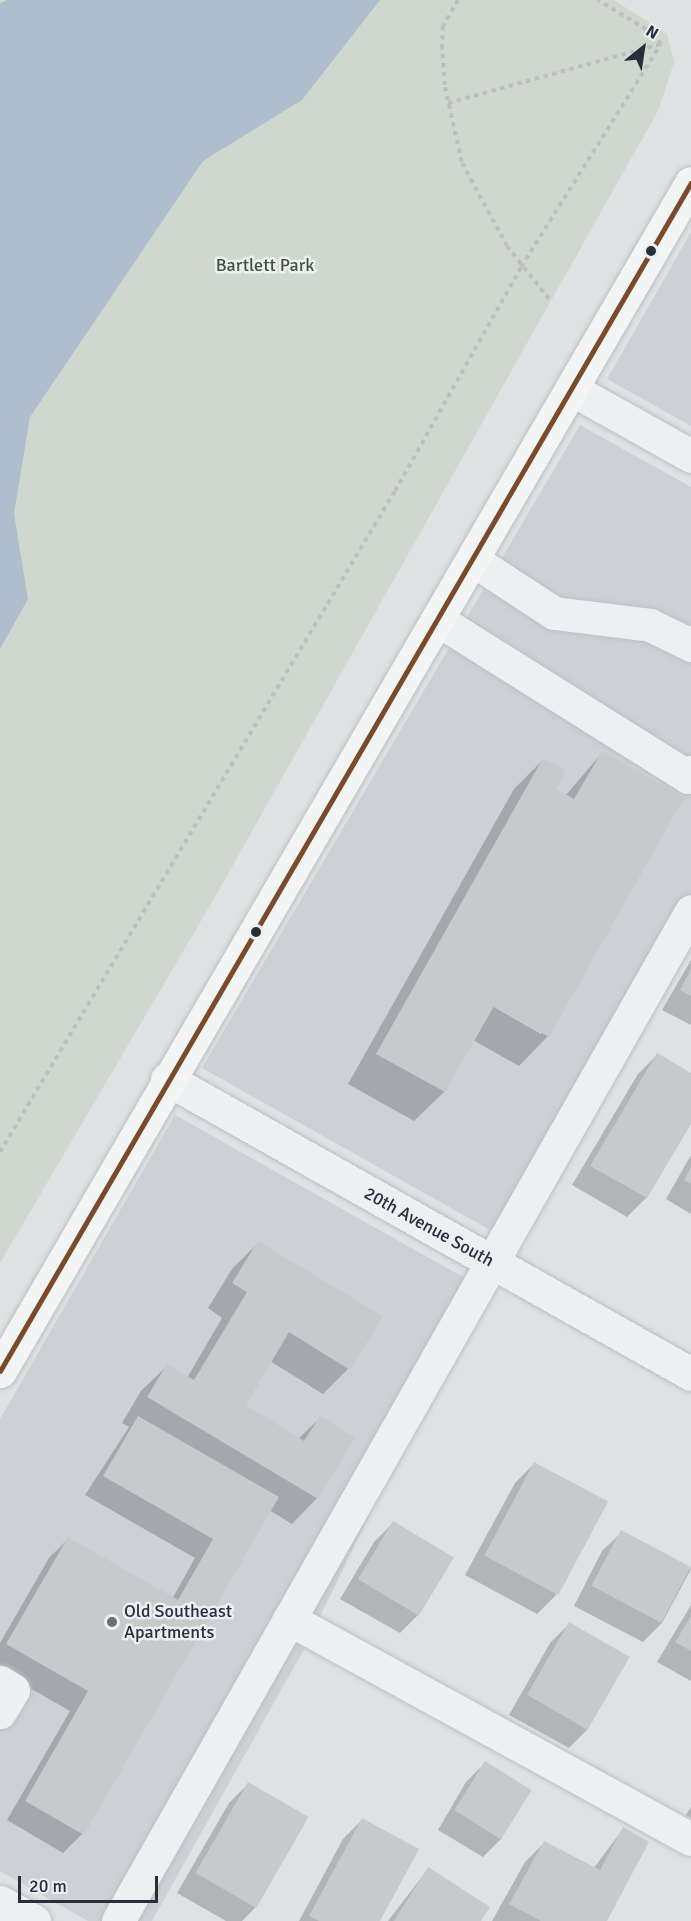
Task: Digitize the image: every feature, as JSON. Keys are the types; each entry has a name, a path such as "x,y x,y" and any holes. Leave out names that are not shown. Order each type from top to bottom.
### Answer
{"main road":[{"path":"0,1371 167,1079 573,390 691,183"}],"street":[{"path":"573,390 691,456"},
{"path":"473,560 554,613 650,625 691,645"},
{"path":"438,620 688,777 691,772"},
{"path":"118,1921 490,1261 691,912"},
{"name":"20th Avenue South","path":"167,1079 691,1374"},
{"path":"289,1619 691,1839"},
{"path":"0,1682 13,1690 0,1712"},
{"path":"0,1902 34,1921"}],"path":[{"path":"458,0 443,26 448,103 462,163 479,202 521,267 549,299"},
{"path":"598,0 654,34 661,44"},
{"path":"448,103 661,44"},
{"path":"0,1152 395,492 521,267 661,44"}],"shaded area":[{"path":"691,232 691,426 607,379"},
{"path":"580,425 691,487 691,934 513,1243 202,1068"},
{"path":"175,1115 486,1290 444,1362 304,1649 152,1921 88,1921 0,1871 0,1419"}],"green space":[{"name":"Bartlett Park","path":"0,0 614,0 667,34 674,62 659,109 215,897 0,1263"}],"water":[{"path":"7,0 380,0 302,100 203,161 30,417 14,514 28,599 0,649 0,3"}],"building":[{"path":"602,751 684,798 549,1037 494,1006 445,1092 376,1054 543,758 566,770 556,789 574,799"},
{"path":"691,969 691,996 680,990"},
{"path":"657,1053 691,1073 691,1124 647,1198 590,1166"},
{"path":"691,1167 691,1184 684,1180"},
{"path":"258,1241 383,1316 350,1370 289,1332 246,1405 304,1441 320,1416 355,1438 318,1499 147,1397 167,1364 194,1380 247,1292 232,1283"},
{"name":"Old Southeast Apartments","path":"138,1416 279,1497 84,1835 25,1801 88,1691 6,1644 68,1537 178,1600 213,1539 103,1476"},
{"path":"534,1462 608,1501 558,1595 484,1556"},
{"path":"393,1521 454,1558 419,1616 358,1579"},
{"path":"621,1530 691,1567 661,1623 591,1586"},
{"path":"691,1616 691,1651 675,1642"},
{"path":"569,1622 630,1657 588,1730 527,1695"},
{"path":"485,1761 532,1790 501,1839 454,1810"},
{"path":"248,1782 309,1817 256,1908 196,1873"},
{"path":"362,1818 419,1849 380,1921 319,1921 309,1916"},
{"path":"623,1827 649,1842 607,1921 541,1921 509,1904 544,1841 600,1870"},
{"path":"428,1867 490,1907 481,1921 394,1921"}],"transit line":[{"path":"0,1371 691,183"}],"place":[{"name":"Old Southeast Apartments","path":"112,1622"}]}
